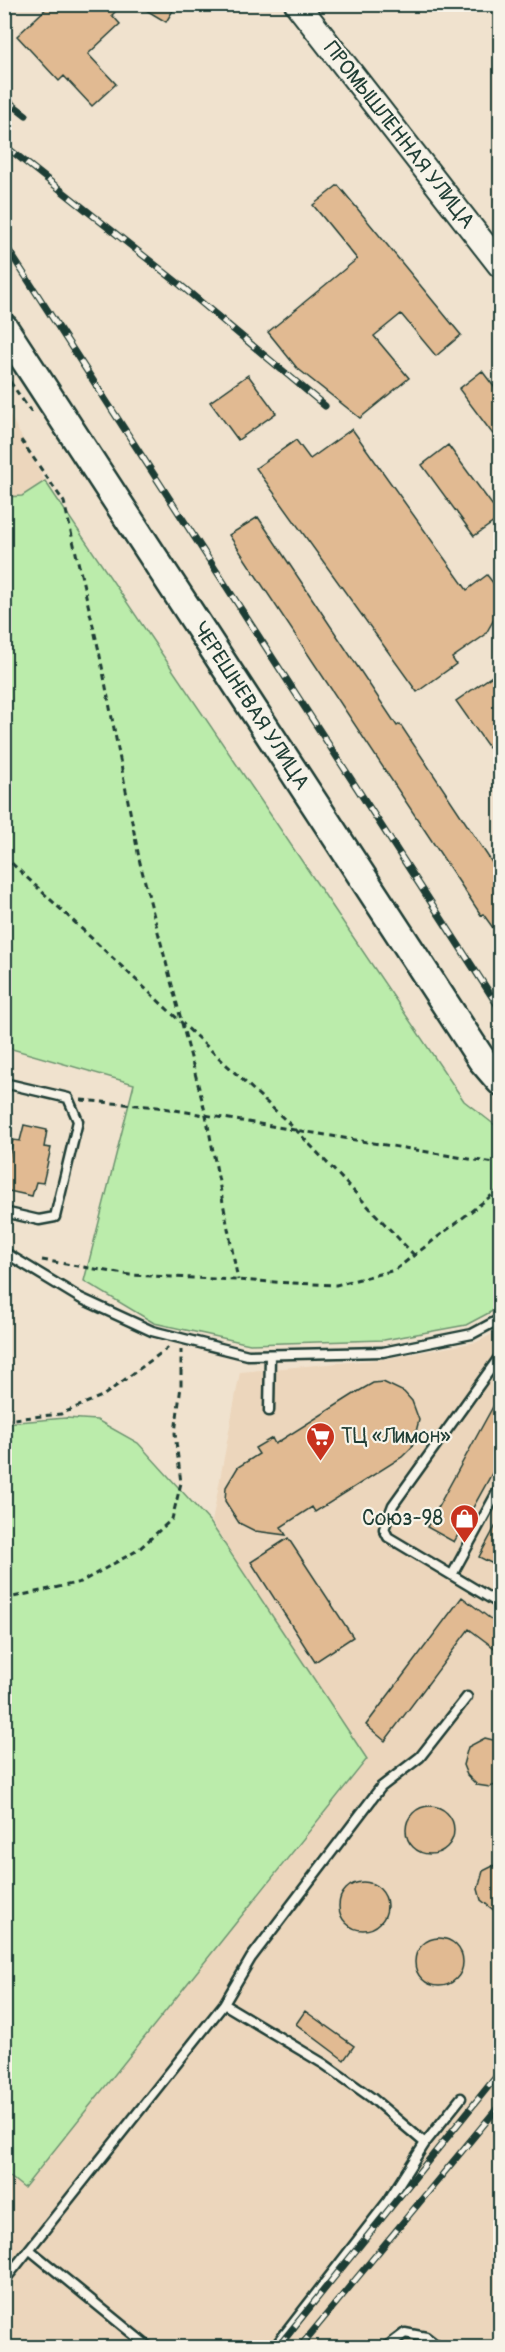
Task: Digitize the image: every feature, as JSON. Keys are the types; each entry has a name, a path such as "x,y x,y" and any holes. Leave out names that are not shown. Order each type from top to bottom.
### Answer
{"main road":[{"name":"ЧЕРЕШНЕВАЯ УЛИЦА","path":"4,328 482,1060 501,1082"}],"street":[{"name":"ПРОМЫШЛЕННАЯ УЛИЦА","path":"297,4 501,265"}],"lane":[{"path":"4,1083 68,1098 78,1121 55,1217 39,1220 4,1212"},
{"path":"8,1253 80,1298 152,1331 248,1355 382,1352 472,1334 501,1319"},
{"path":"269,1411 270,1355"},
{"path":"501,1356 393,1505 384,1529 388,1537 501,1604"},
{"path":"452,1575 501,1487"},
{"path":"4,2281 224,2004 251,1958 381,1786 420,1757 467,1697"},
{"path":"224,2004 324,2064 372,2098 424,2143"},
{"path":"274,2348 388,2201 424,2143 461,2098"},
{"path":"30,2250 150,2348"},
{"path":"385,2348 405,2333 426,2337 440,2348"},
{"path":"4,2344 9,2348"}],"path":[{"path":"4,373 31,412"},
{"path":"21,440 64,502 99,651 140,863 206,1115 238,1280"},
{"path":"4,856 296,1130 415,1256"},
{"path":"68,1098 206,1115 501,1164"},
{"path":"8,1253 130,1275 336,1285 395,1270 501,1189"},
{"path":"4,1420 61,1414 104,1395 181,1339"},
{"path":"4,1599 81,1582 138,1550 172,1519 181,1483 175,1433 181,1386 181,1339"}],"shaded area":[{"path":"4,404 45,481 22,496 5,497"},
{"path":"500,1330 500,2347 5,2347 4,2171 24,2188 368,1759 327,1709 212,1522 240,1372 384,1359 477,1342"}],"green space":[{"path":"45,481 464,1101 500,1129 500,1307 466,1325 384,1340 250,1344 154,1323 84,1281 134,1084 5,1047 5,497 22,496"},
{"path":"66,1418 97,1420 138,1443 210,1522 367,1759 24,2188 4,2172 5,1423"}],"building":[{"path":"51,4 123,4 112,15 120,24 88,54 116,84 92,106 64,76 59,81 17,36"},
{"path":"136,4 177,4 166,22"},
{"path":"338,185 461,335 436,356 401,314 374,336 409,378 360,418 297,368 268,332 357,259 313,205"},
{"path":"482,371 501,396 501,445 459,389"},
{"path":"248,375 276,413 238,440 210,402"},
{"path":"352,429 467,590 487,575 501,593 501,607 485,635 452,658 456,664 417,692 256,468 296,440 310,459"},
{"path":"448,445 501,517 474,536 422,465"},
{"path":"258,517 397,726 400,724 501,876 501,939 483,914 481,915 229,535"},
{"path":"501,670 501,765 456,701"},
{"path":"24,1125 47,1130 44,1147 51,1148 43,1183 36,1182 32,1196 4,1190 4,1175 13,1140 20,1141"},
{"name":"ТЦ «Лимон»","path":"383,1382 404,1392 412,1401 419,1420 412,1447 402,1457 315,1512 312,1507 281,1527 286,1535 255,1531 239,1523 225,1501 226,1487 238,1467 259,1454 255,1448 272,1438 275,1444 359,1391 373,1383"},
{"path":"501,1392 501,1457 454,1542 427,1527"},
{"path":"501,1516 501,1568 479,1557"},
{"path":"288,1538 353,1637 315,1662 251,1562"},
{"path":"462,1597 501,1627 501,1653 469,1629 385,1741 366,1725"},
{"path":"485,1738 501,1742 501,1783 490,1787 477,1785 467,1775 463,1765 468,1747"},
{"path":"425,1806 435,1806 447,1813 454,1825 454,1835 447,1847 435,1854 425,1854 410,1843 406,1835 406,1825 417,1810"},
{"path":"501,1862 501,1916 481,1900 478,1889 483,1871"},
{"path":"358,1882 368,1882 380,1889 387,1901 387,1911 380,1923 368,1930 358,1930 343,1919 339,1911 339,1901 350,1886"},
{"path":"434,1938 444,1938 456,1945 463,1957 463,1967 456,1979 444,1986 434,1986 419,1975 415,1967 415,1957 426,1942"},
{"path":"305,2011 354,2046 344,2060 296,2024"}],"railway":[{"path":"4,98 26,115"},
{"path":"4,145 178,283 325,406"},
{"path":"4,243 500,1009"},
{"path":"277,2348 500,2072"},
{"path":"299,2348 500,2105"}],"place":[{"name":"ТЦ «Лимон»","path":"320,1462"},
{"name":"Союз-98","path":"464,1544"}]}
